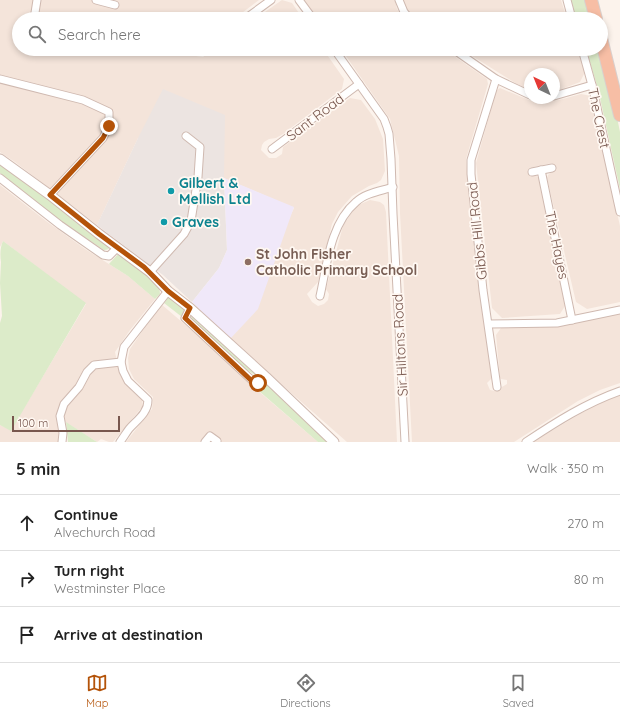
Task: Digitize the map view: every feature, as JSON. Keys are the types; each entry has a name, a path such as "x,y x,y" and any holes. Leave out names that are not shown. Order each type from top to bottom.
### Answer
{"highway":[{"path":"591,0 594,12"},
{"path":"605,56 620,115"}],"street":[{"path":"35,12 37,0"},
{"path":"96,0 115,5"},
{"path":"255,12 271,0"},
{"path":"300,0 308,12"},
{"path":"399,0 404,12"},
{"path":"567,0 570,12"},
{"name":"Sir Hiltons Road","path":"339,56 384,119 390,140 405,442"},
{"path":"463,56 496,79 524,92"},
{"name":"The Crest","path":"584,56 592,85 620,212"},
{"path":"0,78 83,100 109,112 109,126 103,138 50,195"},
{"name":"Gibbs Hill Road","path":"496,79 471,160 471,174 497,387"},
{"name":"Sant Road","path":"272,149 359,84"},
{"path":"560,94 592,85"},
{"path":"150,272 184,234 191,221 198,177 200,147 186,136"},
{"path":"0,159 50,195 150,272 168,291 190,308 266,377 334,442"},
{"path":"532,172 552,168"},
{"name":"The Hayes","path":"542,170 572,320"},
{"path":"0,178 60,225 103,255 109,256 117,248"},
{"path":"320,296 335,231 344,214 356,201 369,194 393,187"},
{"path":"120,442 148,405 148,400 128,381 123,371 120,362 124,347 168,291"},
{"path":"190,308 185,318 256,385 266,377"},
{"path":"489,324 557,323 620,310"},
{"path":"62,442 63,433 60,416 64,404 79,387 87,372 94,365 120,362"},
{"path":"526,442 591,402 620,390"},
{"path":"205,442 210,436 217,441"}],"shaded area":[{"path":"0,0 259,0 243,12 12,12 12,56 328,56 344,79 342,89 283,134 264,142 261,150 269,158 276,158 282,154 283,147 350,98 361,100 375,119 383,139 385,171 381,180 352,196 338,212 332,224 318,282 307,294 312,302 318,306 324,304 328,300 329,294 326,289 343,226 356,206 370,200 380,202 384,205 386,212 397,442 347,442 230,339 294,208 224,178 224,146 138,138 97,225 0,152"},
{"path":"282,0 292,3 298,12 265,12"},
{"path":"304,0 395,0 399,12 313,12"},
{"path":"402,0 561,0 565,12 409,12"},
{"path":"346,56 454,56 487,79 488,84 466,159 469,199 491,375 491,379 487,383 490,390 495,391 507,384 507,380 500,378 496,335 501,328 557,325 620,314 620,383 600,390 578,401 514,442 412,442 400,213 399,156 390,119"},
{"path":"472,56 579,56 585,72 580,82 560,90 560,68 524,68 524,87"},
{"path":"500,88 524,98 524,104 560,104 560,100 581,94 591,96 620,226 620,302 587,309 576,302 547,178 553,171 552,163 529,168 531,175 535,175 539,178 565,306 560,314 502,318 492,308 476,163 496,91"},
{"path":"163,89 225,115 224,178 227,250 219,268 192,302 163,275 97,225"},
{"name":"St John Fisher Catholic Primary School","path":"224,178 294,207 258,309 230,339 192,302 219,268 227,250"},
{"path":"0,185 85,249 128,276 155,299 130,330 115,352 119,370 127,384 142,400 143,406 113,442 101,439 97,442 56,416 59,439 58,442 0,442 0,425 11,430 86,304 3,241 0,247"},
{"path":"161,304 318,442 126,442 152,409 153,397 134,379 129,369 128,358 130,349"},
{"path":"620,394 620,442 533,442 595,405"}],"green space":[{"path":"571,0 587,0 590,12 574,12"},
{"path":"588,56 602,56 612,93 620,132 620,189 598,89"},
{"path":"0,164 5,165 111,246 104,250 62,222 0,173"},
{"path":"3,241 86,303 11,431 0,425 0,323 2,316 0,254"},
{"path":"120,252 159,285 160,294 155,299 128,276 109,264"},
{"path":"168,298 171,298 186,309 182,317 164,303"},
{"path":"192,315 261,376 260,378 245,369 191,318"},
{"path":"265,381 332,442 318,442 259,391 259,387"},
{"path":"66,422 97,442 68,442"}],"place":[{"name":"Gilbert & Mellish Ltd","path":"171,191"},
{"name":"Graves","path":"164,222"},
{"name":"St John Fisher Catholic Primary School","path":"248,262"}],"route":[{"path":"109,126 103,138 92,151 50,195 144,267 168,291 190,308 185,318 256,385 258,383"}]}
